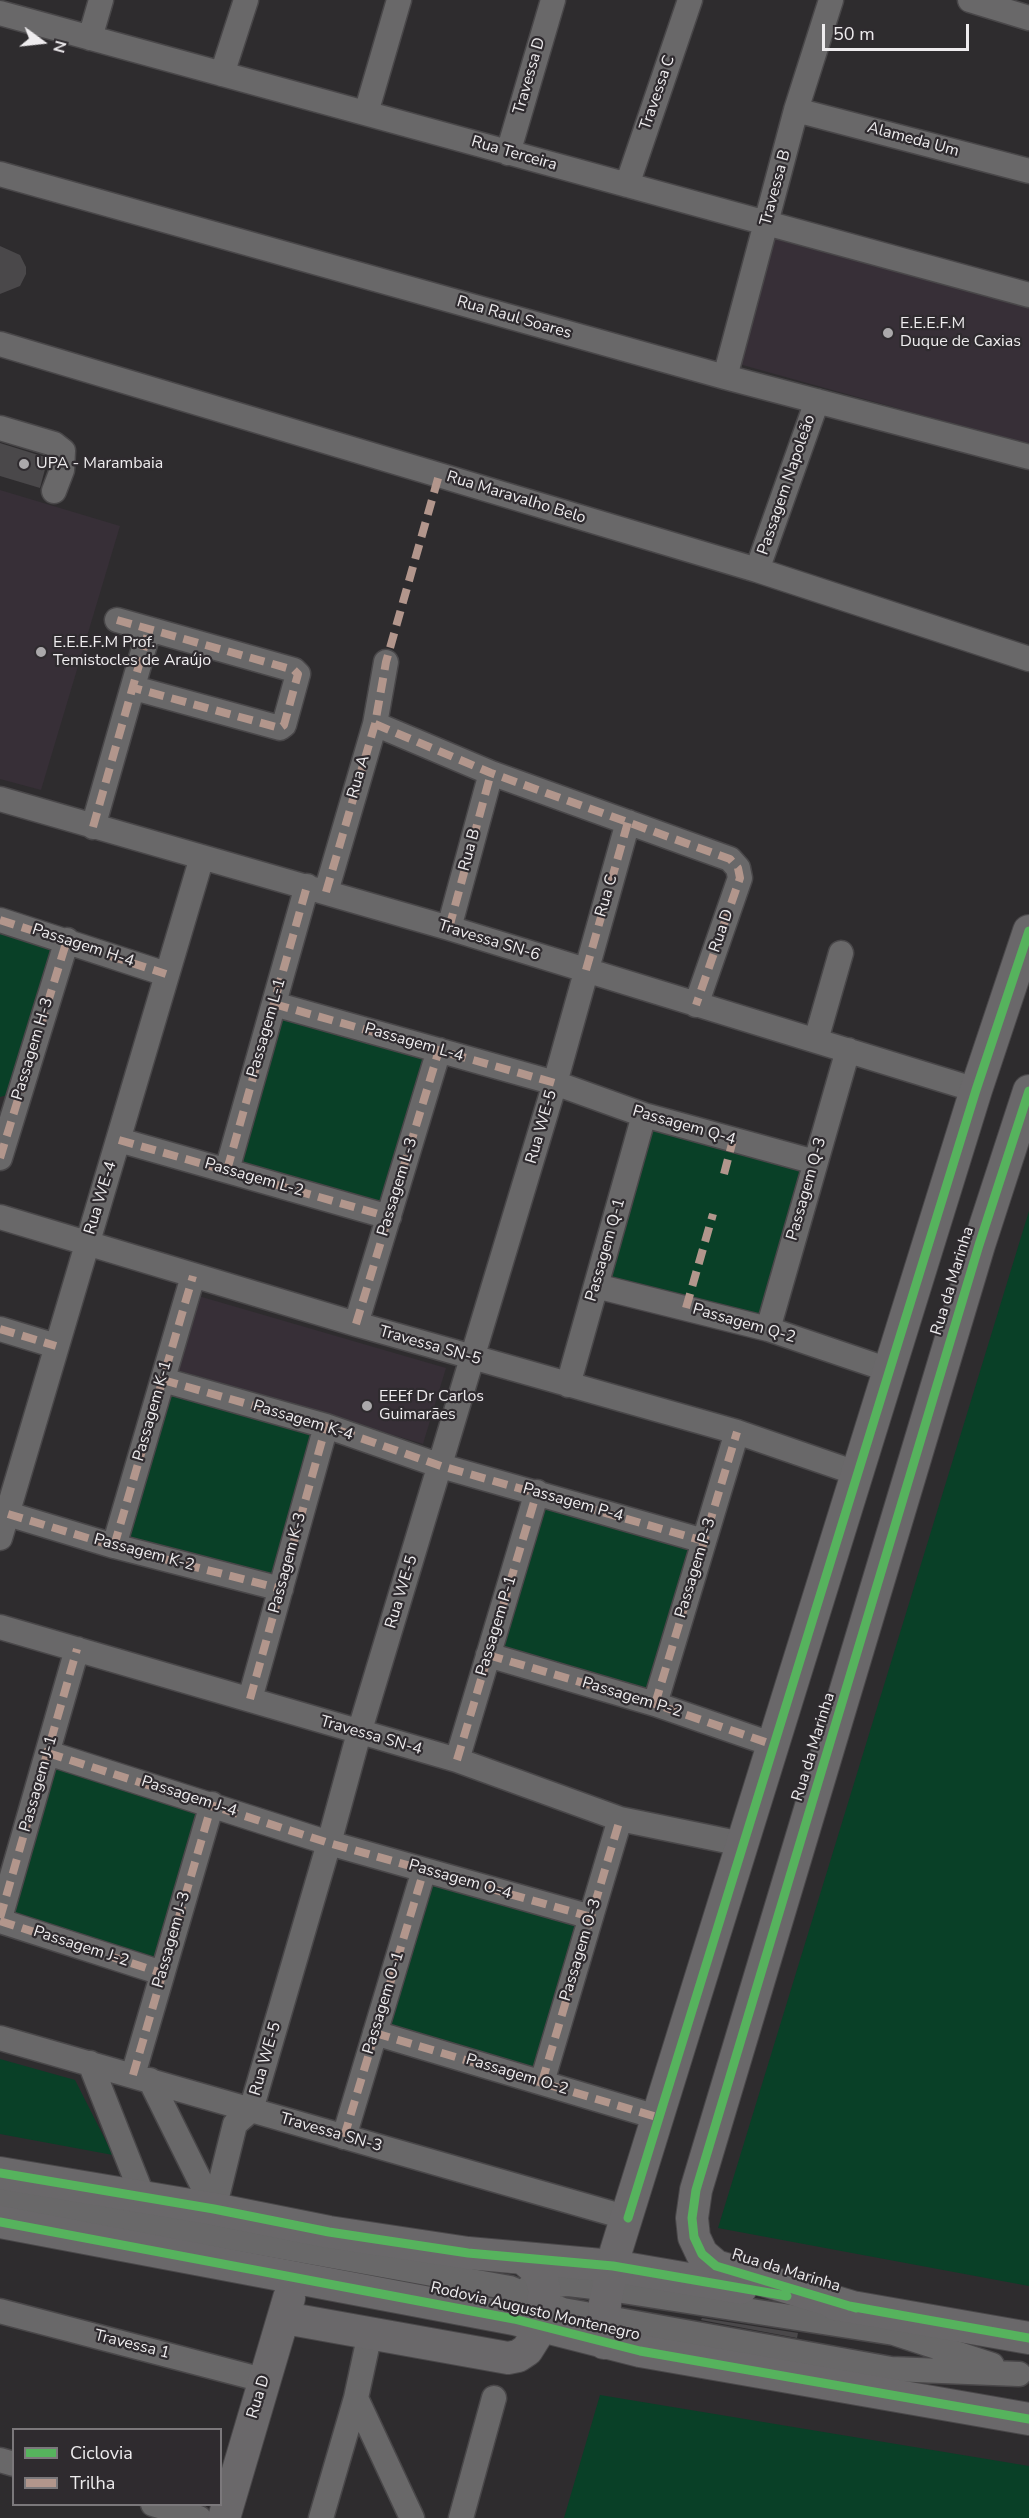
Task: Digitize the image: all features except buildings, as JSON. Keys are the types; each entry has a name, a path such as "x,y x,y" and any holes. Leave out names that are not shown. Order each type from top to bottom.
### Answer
{"main road":[{"name":"Rua da Marinha","path":"607,2304 628,2218 742,1844 859,1474 976,1090 1029,931"},
{"name":"Rua da Marinha","path":"856,2308 716,2266 702,2254 694,2237 692,2218 696,2190 964,1296 1029,1091"},
{"path":"962,1135 951,1219 931,1293 933,1304 940,1311 949,1313 954,1311 964,1296"},
{"name":"Rodovia Augusto Montenegro","path":"0,2174 214,2209 329,2232 524,2259 607,2304 640,2351 1029,2419"},
{"name":"Rodovia Augusto Montenegro","path":"0,2222 346,2286 542,2304 856,2308 1029,2338"},
{"path":"285,2318 507,2358 526,2350 542,2304 540,2273 524,2259"},
{"name":"Rua D","path":"224,2518 263,2380 285,2318 291,2276"},
{"path":"346,2286 416,2342"}],"street":[{"path":"90,38 101,0"},
{"path":"222,74 246,0"},
{"path":"366,113 399,0"},
{"name":"Travessa D","path":"508,153 553,0"},
{"name":"Travessa C","path":"627,185 690,0"},
{"name":"Travessa B","path":"725,377 796,110 831,0"},
{"path":"972,0 1029,18"},
{"name":"Rua Terceira","path":"0,13 766,225 1029,295"},
{"name":"Alameda Um","path":"796,110 1029,171"},
{"name":"Rua Raul Soares","path":"0,174 725,377 1029,458"},
{"name":"Rua Maravalho Belo","path":"0,344 757,570 1029,659"},
{"name":"Passagem Napoleão","path":"757,570 817,401"},
{"path":"0,428 54,444 63,451 62,470 54,491"},
{"path":"117,620 294,670 298,674 284,725 280,728 134,688"},
{"path":"93,826 149,630"},
{"name":"Rua A","path":"317,889 375,724 386,662"},
{"path":"375,724 490,773 628,822"},
{"name":"Rua B","path":"449,928 490,773"},
{"name":"Travessa SN-6","path":"0,799 449,928 976,1090"},
{"name":"Rua D","path":"628,822 730,859 738,868 740,878 696,1005"},
{"name":"Rua C","path":"586,970 628,822"},
{"name":"Rua WE-4","path":"0,1538 202,857"},
{"name":"Passagem L-1","path":"227,1170 274,1004 317,889"},
{"name":"Passagem H-4","path":"0,920 166,974"},
{"name":"Passagem H-3","path":"0,1158 7,1105 67,940"},
{"path":"816,1040 841,953"},
{"name":"Rua WE-5","path":"214,2209 235,2124 251,2110 359,1733 473,1359 586,970"},
{"name":"Passagem L-4","path":"274,1004 555,1083"},
{"name":"Passagem L-3","path":"357,1324 439,1050"},
{"name":"Passagem Q-3","path":"768,1329 848,1050"},
{"name":"Passagem Q-4","path":"555,1083 644,1115 815,1162"},
{"name":"Passagem Q-1","path":"568,1385 644,1115"},
{"name":"Passagem L-2","path":"119,1140 389,1217"},
{"name":"Travessa SN-5","path":"0,1217 473,1359 737,1432 859,1474"},
{"name":"Passagem K-1","path":"114,1546 193,1276"},
{"name":"Passagem Q-2","path":"597,1286 768,1329 889,1370"},
{"path":"0,1329 56,1346"},
{"name":"Passagem K-4","path":"163,1380 326,1426 441,1466"},
{"name":"Passagem K-3","path":"250,1699 326,1426"},
{"name":"Passagem P-3","path":"655,1704 737,1432"},
{"name":"Passagem P-4","path":"441,1466 704,1541"},
{"name":"Passagem P-1","path":"457,1760 537,1492"},
{"name":"Passagem K-2","path":"8,1514 114,1546 281,1589"},
{"name":"Travessa SN-4","path":"0,1627 457,1760 620,1819 742,1844"},
{"name":"Passagem J-1","path":"0,1920 77,1649"},
{"name":"Passagem P-2","path":"488,1655 655,1704 774,1745"},
{"name":"Passagem J-4","path":"48,1753 212,1804 329,1844"},
{"name":"Passagem J-3","path":"141,2078 162,1973 212,1804"},
{"name":"Passagem O-3","path":"542,2082 620,1819"},
{"name":"Passagem O-4","path":"329,1844 591,1917"},
{"name":"Passagem O-1","path":"344,2137 424,1870"},
{"name":"Passagem J-2","path":"0,1920 162,1973"},
{"name":"Passagem O-2","path":"375,2033 660,2118"},
{"name":"Travessa SN-3","path":"0,2038 628,2218"},
{"path":"90,2063 143,2197"},
{"path":"141,2078 214,2209"},
{"path":"0,2196 510,2288 542,2304 567,2284 607,2304 891,2369 1024,2375"},
{"path":"607,2304 894,2333 1024,2375"},
{"name":"Travessa 1","path":"0,2311 263,2380"},
{"path":"321,2518 356,2398 370,2333"},
{"path":"356,2398 412,2518"},
{"path":"461,2518 494,2398"},
{"path":"157,2506 199,2518"}],"shaded area":[{"name":"E.E.E.F.M Duque de Caxias","path":"776,234 1029,303 1029,445 739,364"},
{"name":"E.E.E.F.M Prof. Temistocles de Araújo","path":"0,490 120,526 41,790 0,779"},
{"name":"EEEf Dr Carlos Guimarães","path":"195,1295 446,1368 423,1444 174,1369"}],"green space":[{"path":"0,934 58,951 11,1094 0,1097"},
{"path":"274,1004 439,1050 389,1217 227,1170"},
{"path":"644,1115 815,1162 768,1329 597,1286"},
{"path":"1029,1211 1029,2286 718,2228"},
{"path":"163,1380 326,1426 281,1589 114,1546"},
{"path":"537,1492 704,1541 655,1704 488,1655"},
{"path":"48,1753 212,1804 162,1973 0,1921"},
{"path":"424,1870 591,1917 542,2082 375,2033"},
{"path":"0,2059 75,2080 113,2155 0,2134"},
{"path":"600,2395 1029,2466 1029,2518 564,2518"}],"marked path":[{"path":"326,892 375,724 386,662 439,475"},
{"path":"117,620 294,670 298,674 284,725 280,728 134,688"},
{"path":"93,827 149,630"},
{"path":"375,724 491,773 730,859 738,868 740,878 696,1005"},
{"path":"449,928 491,773"},
{"path":"586,970 628,822"},
{"path":"227,1170 307,886"},
{"path":"0,920 166,974"},
{"path":"0,1158 67,940"},
{"path":"274,1004 555,1083"},
{"path":"356,1324 439,1050"},
{"path":"119,1140 389,1217"},
{"path":"724,1174 733,1140"},
{"path":"686,1308 713,1214"},
{"path":"114,1546 193,1276"},
{"path":"0,1329 56,1346"},
{"path":"163,1380 326,1426 441,1466 704,1541"},
{"path":"250,1699 326,1426"},
{"path":"655,1704 737,1432"},
{"path":"457,1760 537,1492"},
{"path":"8,1514 114,1546 281,1589"},
{"path":"0,1918 77,1649"},
{"path":"488,1655 655,1704 774,1745"},
{"path":"48,1753 329,1843 591,1917"},
{"path":"133,2075 212,1804"},
{"path":"542,2082 620,1819"},
{"path":"344,2137 424,1870"},
{"path":"0,1921 162,1973"},
{"path":"375,2033 660,2118"}],"cycle path":[{"path":"628,2218 976,1090 1029,931"},
{"path":"856,2308 716,2266 702,2254 694,2237 692,2218 696,2190 979,1245 1029,1091"},
{"path":"0,2173 214,2209 329,2232 468,2253 613,2266 787,2296"},
{"path":"0,2222 514,2319 640,2351 1029,2419"},
{"path":"849,2306 1029,2338"}],"place":[{"name":"E.E.E.F.M Duque de Caxias","path":"888,333"},
{"name":"UPA - Marambaia","path":"24,464"},
{"name":"E.E.E.F.M Prof. Temistocles de Araújo","path":"41,652"},
{"name":"EEEf Dr Carlos Guimarães","path":"367,1406"}]}
